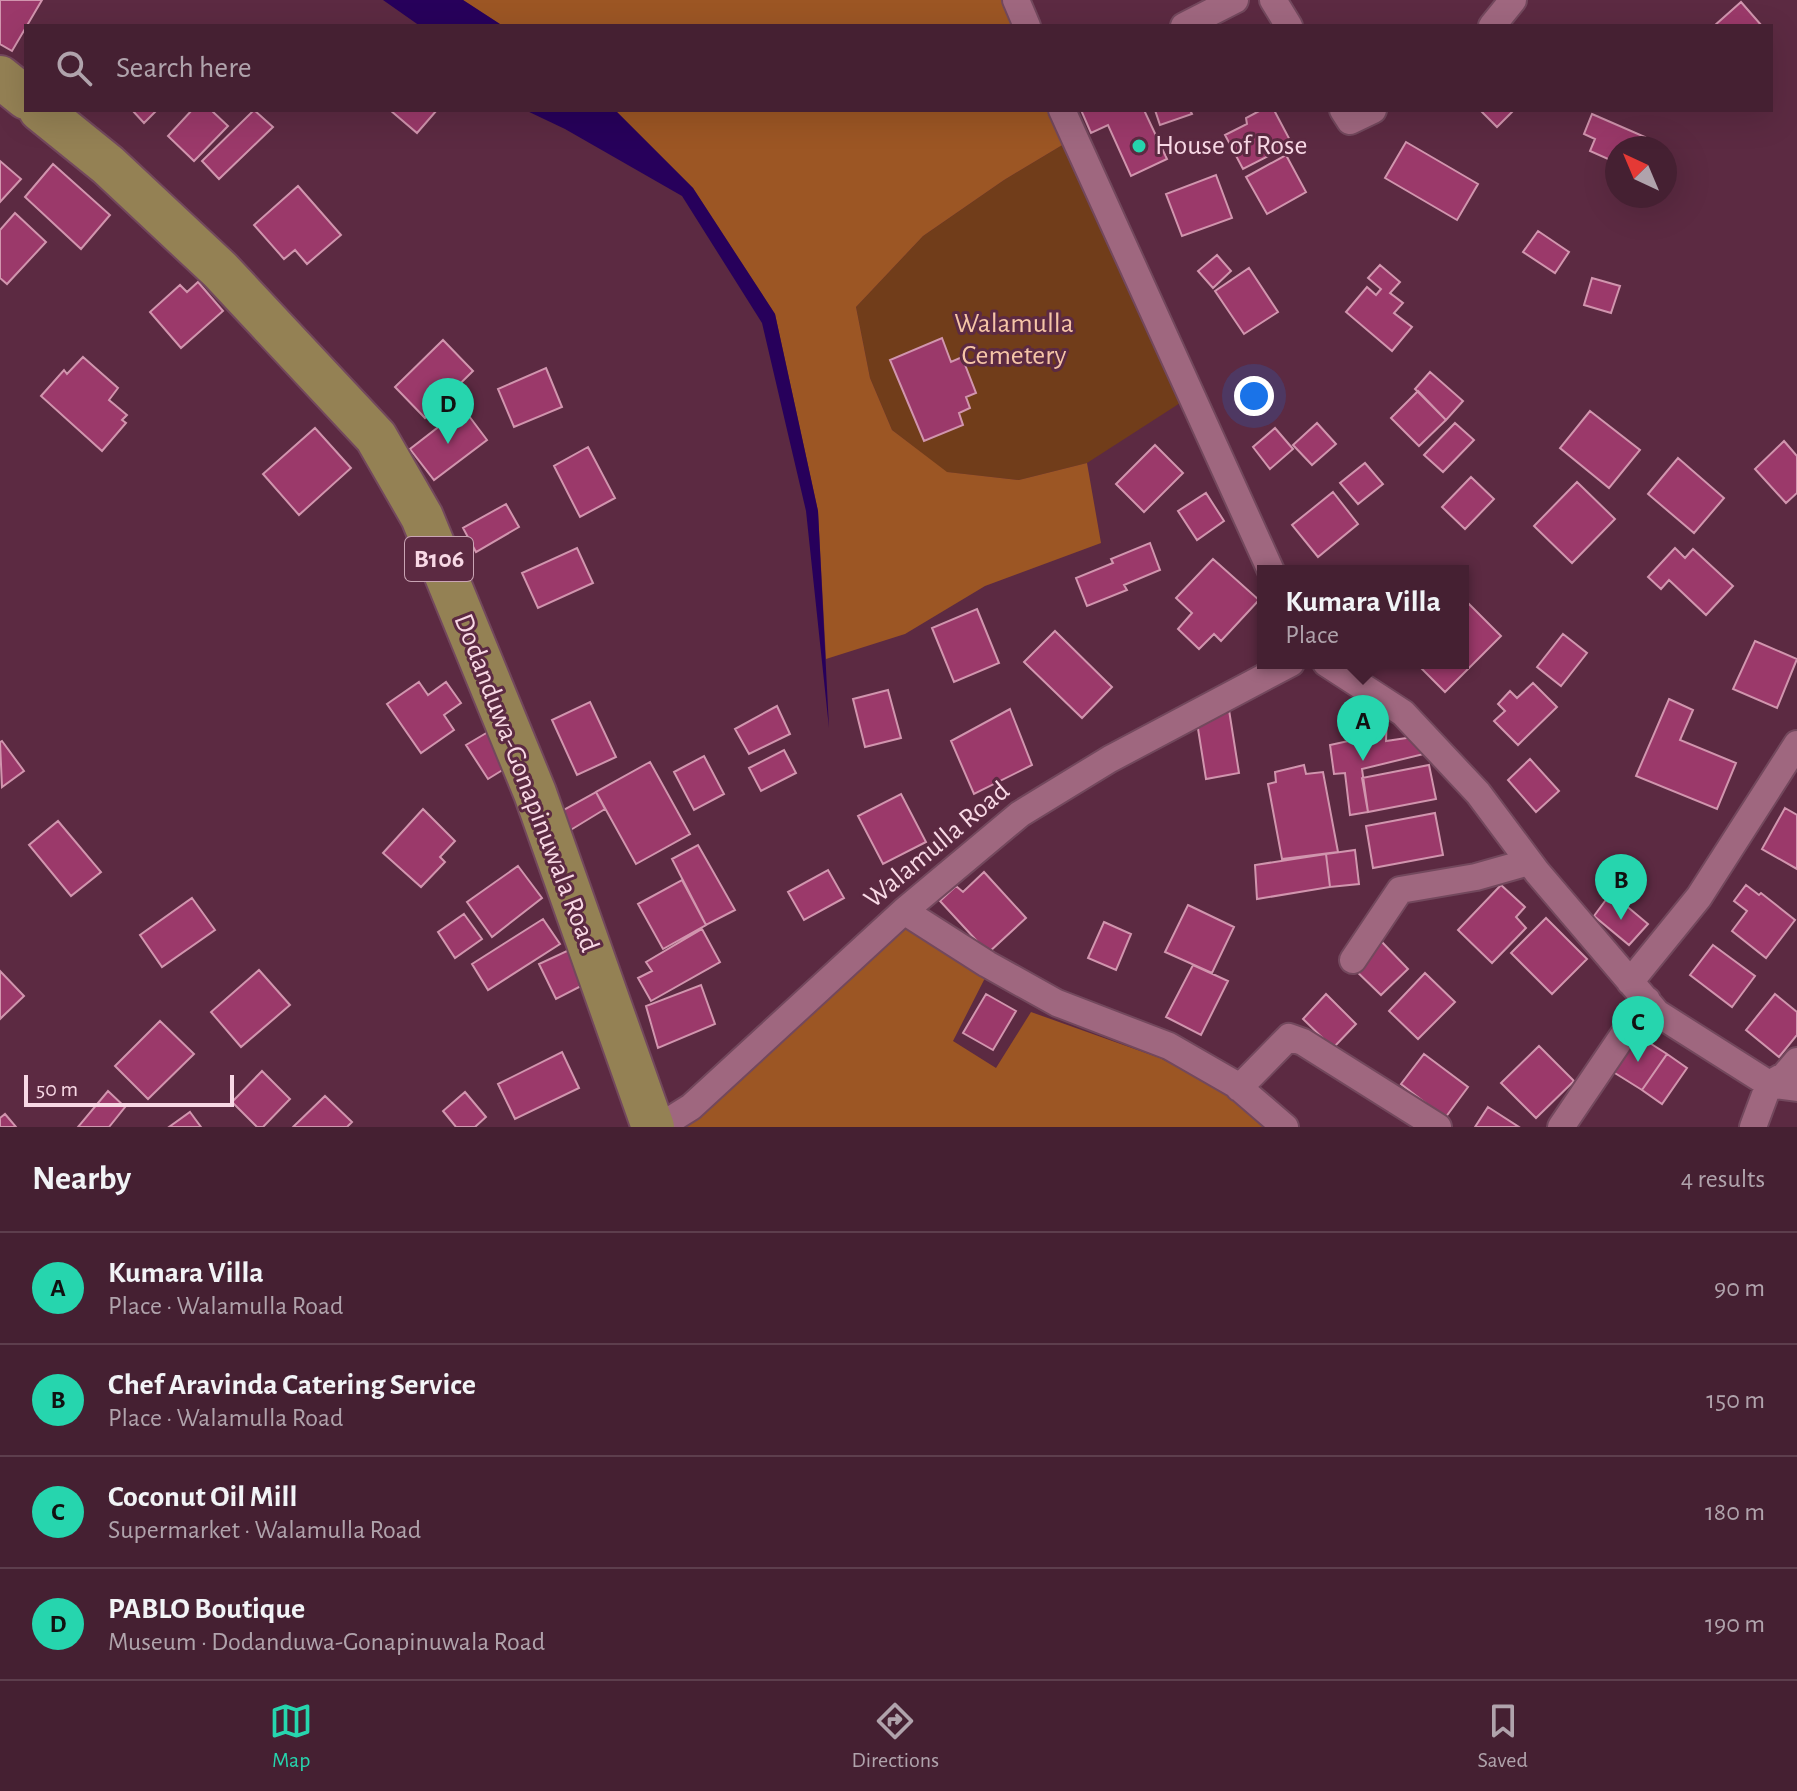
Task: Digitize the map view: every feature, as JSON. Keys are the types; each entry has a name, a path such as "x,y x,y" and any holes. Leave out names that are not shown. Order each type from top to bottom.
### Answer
{"main road":[{"path":"0,77 24,96"},
{"name":"Dodanduwa-Gonapinuwala Road","path":"42,112 108,165 220,270 376,437 422,517 535,793 656,1127"}],"street":[{"path":"1016,0 1026,24"},
{"path":"1188,24 1235,0"},
{"path":"1273,0 1288,24"},
{"path":"1494,24 1513,0"},
{"path":"1063,112 1268,565"},
{"path":"1344,112 1350,121 1369,112"},
{"name":"Walamulla Road","path":"656,1127 691,1107 904,911 1020,814 1110,759 1280,669"},
{"path":"1335,669 1403,713 1478,793 1529,862 1657,1013 1769,1084 1797,1088"},
{"path":"1561,1127 1638,991 1797,744"},
{"path":"1353,960 1400,890 1476,877 1529,862"},
{"path":"904,911 987,964 1057,1003 1169,1046 1239,1088 1285,1127"},
{"path":"1239,1088 1289,1037 1303,1042 1438,1127"},
{"path":"1753,1127 1769,1084 1785,1075 1797,1061"}],"green space":[{"name":"Walamulla Cemetery","path":"1074,138 1191,396 1087,463 1019,480 946,472 892,430 870,378 856,307 923,236 1004,180"}],"shaded area":[{"path":"383,0 463,0 500,24 417,24"},
{"path":"463,0 1016,0 1026,24 500,24"},
{"path":"529,112 617,112 693,188 775,314 818,511 829,728 806,511 762,323 682,196"},
{"path":"617,112 1063,112 1074,138 1004,180 923,236 856,307 870,378 892,430 947,472 1019,480 1087,463 1101,543 985,586 905,634 826,659 818,511 775,314 693,188"},
{"path":"901,924 985,978 953,1041 996,1068 1031,1012 1160,1058 1234,1097 1266,1127 677,1127"}],"building":[{"path":"0,0 42,0 28,24 24,24 24,31 12,51 0,44"},
{"path":"1741,2 1760,24 1716,24"},
{"path":"134,112 155,112 144,123"},
{"path":"190,112 213,112 228,126 194,161 168,136"},
{"path":"252,112 256,112 273,127 219,179 202,161"},
{"path":"392,112 435,112 417,133"},
{"name":"House of Rose","path":"1082,112 1145,112 1167,159 1131,176 1108,125 1091,133"},
{"path":"1156,112 1192,114 1160,125"},
{"path":"1257,112 1275,112 1292,144 1243,169 1225,135 1247,124 1246,118"},
{"path":"1482,112 1512,112 1497,127"},
{"path":"1592,114 1643,136 1605,136 1605,158 1590,151 1595,139 1584,134"},
{"path":"1406,142 1478,184 1457,220 1385,178"},
{"path":"1286,155 1306,192 1267,214 1246,177"},
{"path":"0,161 21,179 0,202"},
{"path":"53,164 110,215 81,249 25,197"},
{"path":"1216,175 1232,218 1182,236 1166,194"},
{"path":"298,186 341,235 307,264 295,250 284,259 254,225"},
{"path":"15,213 46,242 7,284 0,278 0,230"},
{"path":"1538,231 1569,252 1555,273 1523,252"},
{"path":"1217,255 1231,271 1213,288 1198,271"},
{"path":"1380,265 1400,282 1390,293 1403,303 1394,313 1412,327 1392,351 1346,312 1367,287 1376,295 1381,289 1368,278"},
{"path":"1249,268 1278,312 1244,334 1215,291"},
{"path":"1592,278 1620,286 1611,313 1584,305"},
{"path":"198,282 223,311 181,348 150,312 180,285 187,292"},
{"path":"942,338 951,362 962,357 976,393 966,397 970,408 959,413 963,425 924,441 890,360"},
{"path":"443,340 473,371 425,418 395,387"},
{"path":"83,357 118,388 109,400 127,415 122,420 126,423 102,451 41,396 64,370 67,374"},
{"path":"546,368 562,407 514,427 498,389"},
{"path":"1430,372 1463,401 1446,420 1415,389"},
{"path":"1418,391 1446,420 1419,446 1391,418"},
{"path":"463,408 487,440 434,480 410,449"},
{"path":"1590,411 1640,450 1609,488 1560,448"},
{"path":"1317,423 1336,444 1312,465 1293,445"},
{"path":"1455,423 1474,440 1443,472 1424,455"},
{"path":"315,428 351,468 299,515 263,474"},
{"path":"1275,428 1293,449 1270,469 1253,447"},
{"path":"1784,441 1797,456 1797,493 1786,503 1755,469"},
{"path":"1155,445 1183,473 1144,512 1116,484"},
{"path":"588,447 615,498 580,517 554,466"},
{"path":"1678,458 1724,498 1694,533 1648,494"},
{"path":"1365,463 1383,484 1358,504 1340,483"},
{"path":"1471,477 1494,499 1465,529 1442,507"},
{"path":"1577,482 1615,519 1572,563 1534,526"},
{"path":"1333,492 1358,524 1318,557 1292,525"},
{"path":"1206,493 1224,521 1197,540 1178,511"},
{"path":"506,504 519,527 476,552 463,528"},
{"path":"1150,543 1160,570 1124,585 1127,590 1087,606 1076,578"},
{"path":"577,548 593,583 538,608 522,573"},
{"path":"1675,548 1685,558 1693,549 1733,586 1706,615 1669,580 1661,589 1648,577"},
{"path":"1213,559 1257,598 1257,602 1221,641 1214,634 1199,649 1178,629 1192,613 1176,598"},
{"path":"1469,604 1501,636 1469,668"},
{"path":"977,609 999,663 954,682 932,628"},
{"path":"1055,631 1112,687 1082,718 1024,662"},
{"path":"1563,634 1587,653 1561,686 1537,667"},
{"path":"1755,641 1797,659 1777,708 1733,689"},
{"path":"1422,669 1468,669 1445,692"},
{"path":"419,682 428,695 446,682 461,703 444,715 454,730 421,753 387,704"},
{"path":"1533,683 1557,707 1518,745 1494,721 1505,711 1498,704 1510,691 1517,698"},
{"path":"888,690 901,738 865,747 853,699"},
{"path":"1669,699 1693,710 1680,740 1736,763 1717,809 1636,776"},
{"path":"1374,700 1387,712 1386,741 1413,737 1428,753 1362,769 1368,812 1350,815 1345,773 1334,774 1330,745 1353,740 1351,728 1362,726 1360,709"},
{"path":"590,702 616,757 577,775 552,720"},
{"path":"777,706 790,734 749,754 735,729"},
{"path":"1010,709 1032,765 974,794 951,741"},
{"path":"1229,710 1239,773 1206,779 1196,716"},
{"path":"488,732 509,766 488,779 466,745"},
{"path":"0,742 24,771 2,787"},
{"path":"784,750 796,773 761,791 749,768"},
{"path":"704,756 724,794 694,810 674,772"},
{"path":"1530,759 1559,791 1536,812 1508,780"},
{"path":"650,762 690,834 636,864 596,792"},
{"path":"1304,765 1306,774 1323,772 1338,852 1282,859 1268,784 1276,782 1275,772"},
{"path":"1429,765 1436,799 1368,812 1362,778"},
{"path":"596,792 605,809 569,831 558,813"},
{"path":"901,794 926,842 883,864 858,816"},
{"path":"1785,808 1797,815 1797,869 1762,849"},
{"path":"423,809 455,841 440,857 445,862 421,887 383,853"},
{"path":"1435,813 1443,855 1373,868 1366,826"},
{"path":"58,821 101,872 71,896 29,845"},
{"path":"698,845 735,910 706,925 672,859"},
{"path":"1355,850 1359,884 1330,887 1326,854"},
{"path":"1326,854 1330,887 1257,899 1255,865"},
{"path":"518,866 542,898 492,937 467,902"},
{"path":"828,870 844,898 804,920 788,892"},
{"path":"984,872 1026,918 988,953 940,901 956,886 963,892"},
{"path":"682,880 706,925 663,949 638,904"},
{"path":"1501,885 1525,907 1516,917 1526,928 1492,963 1458,930"},
{"path":"1746,885 1795,920 1766,958 1732,931 1747,911 1734,901"},
{"path":"1611,893 1648,924 1629,945 1594,916"},
{"path":"192,898 215,930 162,967 140,935"},
{"path":"1188,905 1234,927 1212,973 1165,952"},
{"path":"464,914 482,939 455,958 438,932"},
{"path":"1546,918 1587,959 1552,994 1511,953"},
{"path":"543,919 560,944 488,990 472,964"},
{"path":"1104,922 1131,934 1116,970 1088,958"},
{"path":"702,929 720,962 651,1001 638,978 652,971 646,962"},
{"path":"1380,940 1408,969 1381,995 1352,967"},
{"path":"1713,945 1755,976 1732,1007 1690,975"},
{"path":"569,950 585,984 556,999 539,964"},
{"path":"1193,965 1228,981 1201,1035 1166,1017"},
{"path":"259,970 290,1005 241,1047 211,1012"},
{"path":"0,971 24,996 0,1019"},
{"path":"1425,973 1455,1002 1418,1039 1389,1011"},
{"path":"701,985 715,1024 658,1048 646,1006"},
{"path":"986,994 1016,1011 993,1050 963,1033"},
{"path":"1326,994 1356,1024 1333,1048 1303,1019"},
{"path":"1775,994 1797,1012 1797,1035 1779,1057 1746,1030"},
{"path":"160,1021 194,1054 148,1099 115,1066"},
{"path":"1634,1033 1667,1054 1642,1090 1610,1070"},
{"path":"1539,1046 1574,1081 1536,1118 1501,1083"},
{"path":"562,1052 579,1088 515,1119 498,1084"},
{"path":"1424,1054 1468,1087 1445,1118 1401,1084"},
{"path":"1667,1054 1687,1068 1662,1104 1642,1090"},
{"path":"262,1071 290,1099 263,1127 257,1127 232,1102"},
{"path":"108,1091 125,1107 109,1127 78,1127"},
{"path":"465,1092 486,1117 475,1127 456,1127 443,1111"},
{"path":"325,1096 352,1122 347,1127 293,1127"},
{"path":"1488,1107 1519,1127 1475,1127"},
{"path":"190,1112 201,1127 169,1127"},
{"path":"5,1114 16,1127 0,1127 0,1118"}],"place":[{"name":"House of Rose","path":"1139,146"},
{"name":"PABLO Boutique","path":"448,444"},
{"name":"Kumara Villa","path":"1363,761"},
{"name":"Chef Aravinda Catering Service","path":"1621,920"},
{"name":"Coconut Oil Mill","path":"1638,1062"}]}
